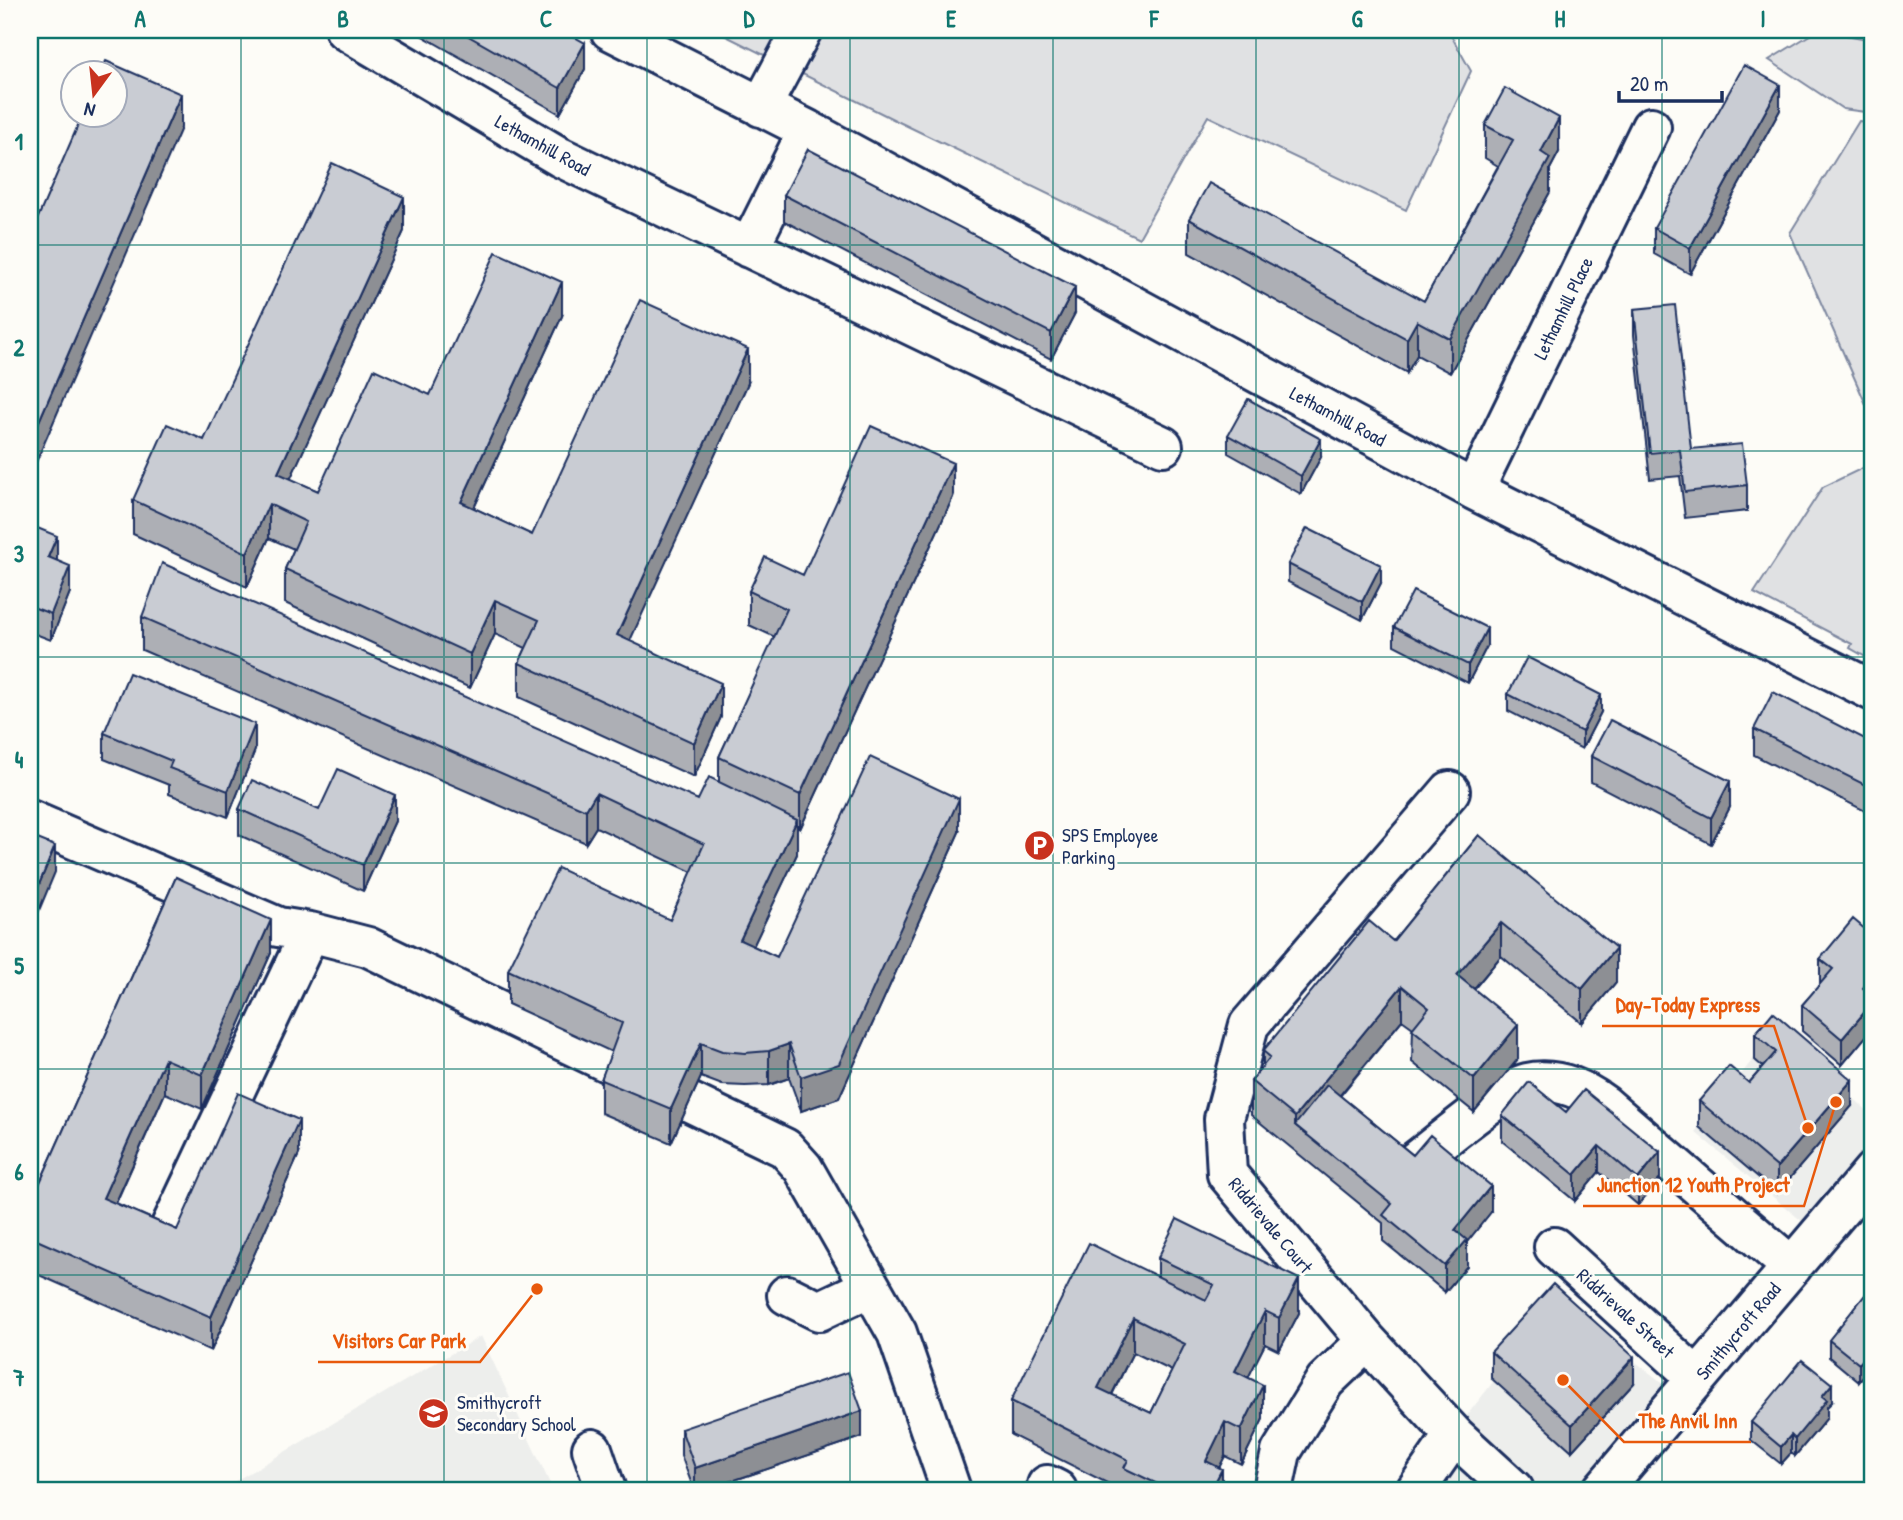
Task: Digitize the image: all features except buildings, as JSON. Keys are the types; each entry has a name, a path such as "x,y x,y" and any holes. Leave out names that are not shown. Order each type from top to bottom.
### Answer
{"street":[{"name":"Lethamhill Road","path":"345,30 560,157 1163,446"},
{"name":"Lethamhill Road","path":"610,30 808,130 1474,490 1873,691"},
{"path":"761,107 802,30"},
{"name":"Lethamhill Place","path":"1474,490 1651,127"},
{"path":"749,248 808,130"},
{"name":"Riddrievale Court","path":"1450,791 1249,1025 1224,1119 1227,1174 1367,1341 1454,1435 1514,1490"},
{"path":"30,820 278,927 368,947 785,1148 803,1168 897,1333 951,1490"},
{"path":"171,1226 310,932"},
{"path":"1413,1163 1506,1093 1525,1083 1569,1085 1588,1093 1603,1104 1792,1267"},
{"name":"Smithycroft Road","path":"1602,1490 1873,1171"},
{"name":"Riddrievale Street","path":"1554,1247 1698,1378"},
{"path":"787,1295 819,1311 870,1287"},
{"path":"1273,1490 1281,1452 1325,1381 1367,1341"},
{"path":"1416,1490 1454,1435"},
{"path":"592,1450 606,1490"}],"shaded area":[{"path":"714,30 1448,30 1471,71 1406,210 1208,116 1139,238"},
{"path":"1818,30 1873,40 1873,113 1843,109 1769,60"},
{"path":"1859,121 1873,123 1873,420 1790,233"},
{"path":"1873,463 1873,661 1850,648 1852,644 1754,593 1823,487"},
{"path":"1778,1028 1873,1116 1873,1163 1815,1232 1695,1132"},
{"path":"1557,1301 1686,1401 1611,1490 1408,1490"},
{"name":"Smithycroft Secondary School","path":"481,1336 553,1490 220,1490"}],"place":[{"name":"SPS Employee Parking","path":"1039,846"},
{"name":"Junction 12 Youth Project","path":"1836,1102"},
{"name":"Day-Today Express","path":"1808,1128"},
{"name":"Visitors Car Park","path":"537,1289"},
{"name":"The Anvil Inn","path":"1563,1380"},
{"name":"Smithycroft Secondary School","path":"434,1413"}]}
